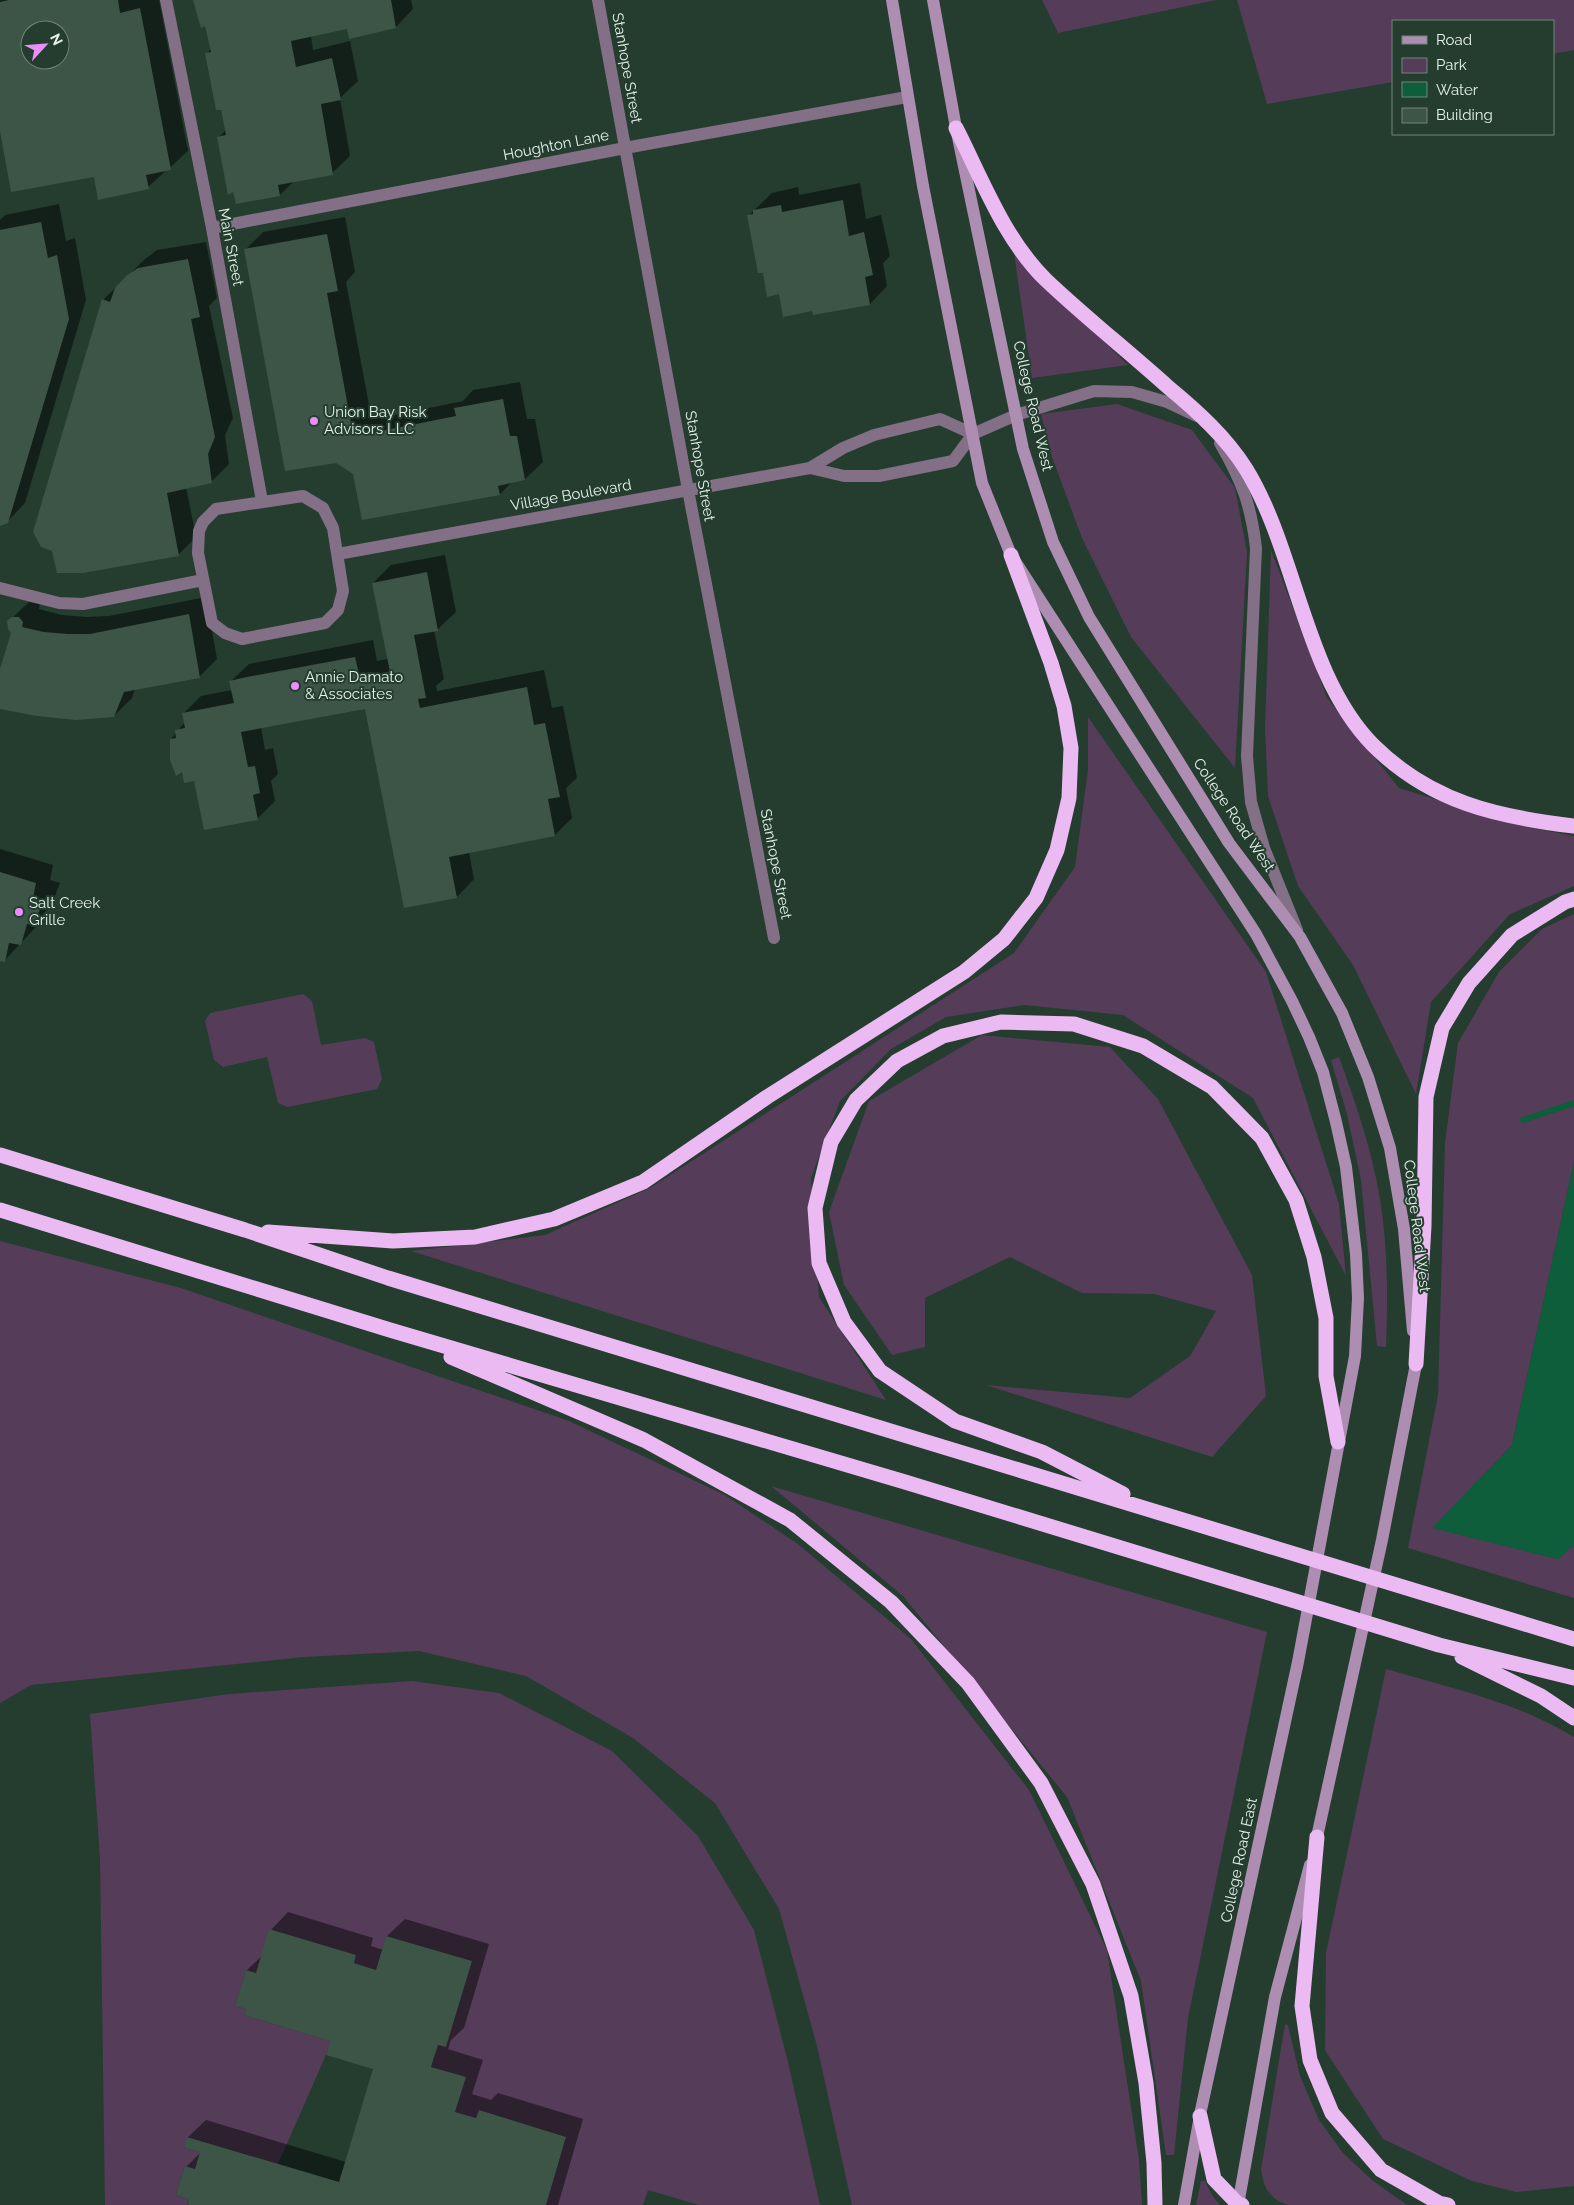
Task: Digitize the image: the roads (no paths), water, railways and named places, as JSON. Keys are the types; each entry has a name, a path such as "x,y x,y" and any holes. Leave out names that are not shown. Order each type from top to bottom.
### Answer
{"highway":[{"path":"956,128 1018,248 1044,278 1209,422 1246,468 1272,522 1325,671 1345,710 1372,744 1406,774 1446,797 1486,811 1531,821 1574,826"},
{"path":"245,1230 393,1241 475,1237 554,1219 643,1182 766,1098 964,972 1004,939 1036,898 1057,850 1069,798 1071,748 1064,706 1051,663 1011,555"},
{"path":"1416,1364 1424,1226 1426,1097 1442,1028 1469,983 1512,935 1565,902 1574,899"},
{"path":"1157,1512 1042,1452 955,1421 880,1371 844,1322 819,1263 815,1208 831,1142 856,1100 897,1061 943,1036 1000,1022 1074,1024 1134,1043 1143,1046 1212,1087 1262,1138 1296,1200 1314,1257 1326,1318 1326,1376 1338,1442"},
{"path":"0,1155 245,1230 388,1278 1574,1639"},
{"path":"0,1210 390,1330 895,1480 1439,1645 1574,1678"},
{"path":"390,1330 644,1440 790,1520 891,1602 968,1683 1041,1783 1093,1884 1131,1996 1146,2083 1154,2163 1155,2205"},
{"path":"1439,1645 1541,1696 1574,1718"},
{"path":"1317,1836 1302,2006 1310,2060 1332,2113 1381,2170 1439,2203 1448,2205"},
{"path":"1200,2116 1214,2178 1240,2205"}],"street":[{"name":"Main Street","path":"166,0 212,228 262,501"},
{"name":"Stanhope Street","path":"598,0 688,490 774,938"},
{"path":"892,0 907,97 982,482 1011,555 1256,934 1292,1001 1323,1072 1346,1167 1356,1272 1355,1356 1338,1442"},
{"name":"College Road West","path":"933,0 956,128 1023,449 1053,542 1089,617 1229,843 1300,937 1342,1013 1368,1078 1390,1148 1404,1229 1416,1364 1382,1540 1317,1836"},
{"name":"Houghton Lane","path":"212,228 625,148 907,97"},
{"name":"Village Boulevard","path":"810,468 844,476 879,476 952,461 973,434 1016,415 1094,391 1132,392 1167,402 1209,422"},
{"name":"Village Boulevard","path":"338,554 810,468 843,448 874,435 940,419 973,434"},
{"path":"1209,422 1236,470 1247,496 1253,520 1256,548 1247,756 1251,802 1264,848 1300,937"},
{"path":"303,496 323,508 333,528 338,554 343,591 338,610 325,623 242,639 225,633 212,623 198,553 199,531 203,522 216,509 303,496"},
{"path":"0,588 59,603 83,604 203,580"},
{"name":"College Road East","path":"1184,2205 1200,2116 1298,1662 1338,1442"},
{"path":"1240,2205 1275,1996 1317,1836"}],"water":[{"path":"1574,1162 1574,1545 1558,1559 1432,1528 1512,1445"}],"waterway":[{"path":"1523,1120 1574,1103"}],"place":[{"name":"Union Bay Risk Advisors LLC","path":"314,421"},
{"name":"Annie Damato & Associates","path":"295,686"},
{"name":"Salt Creek Grille","path":"19,912"}]}
